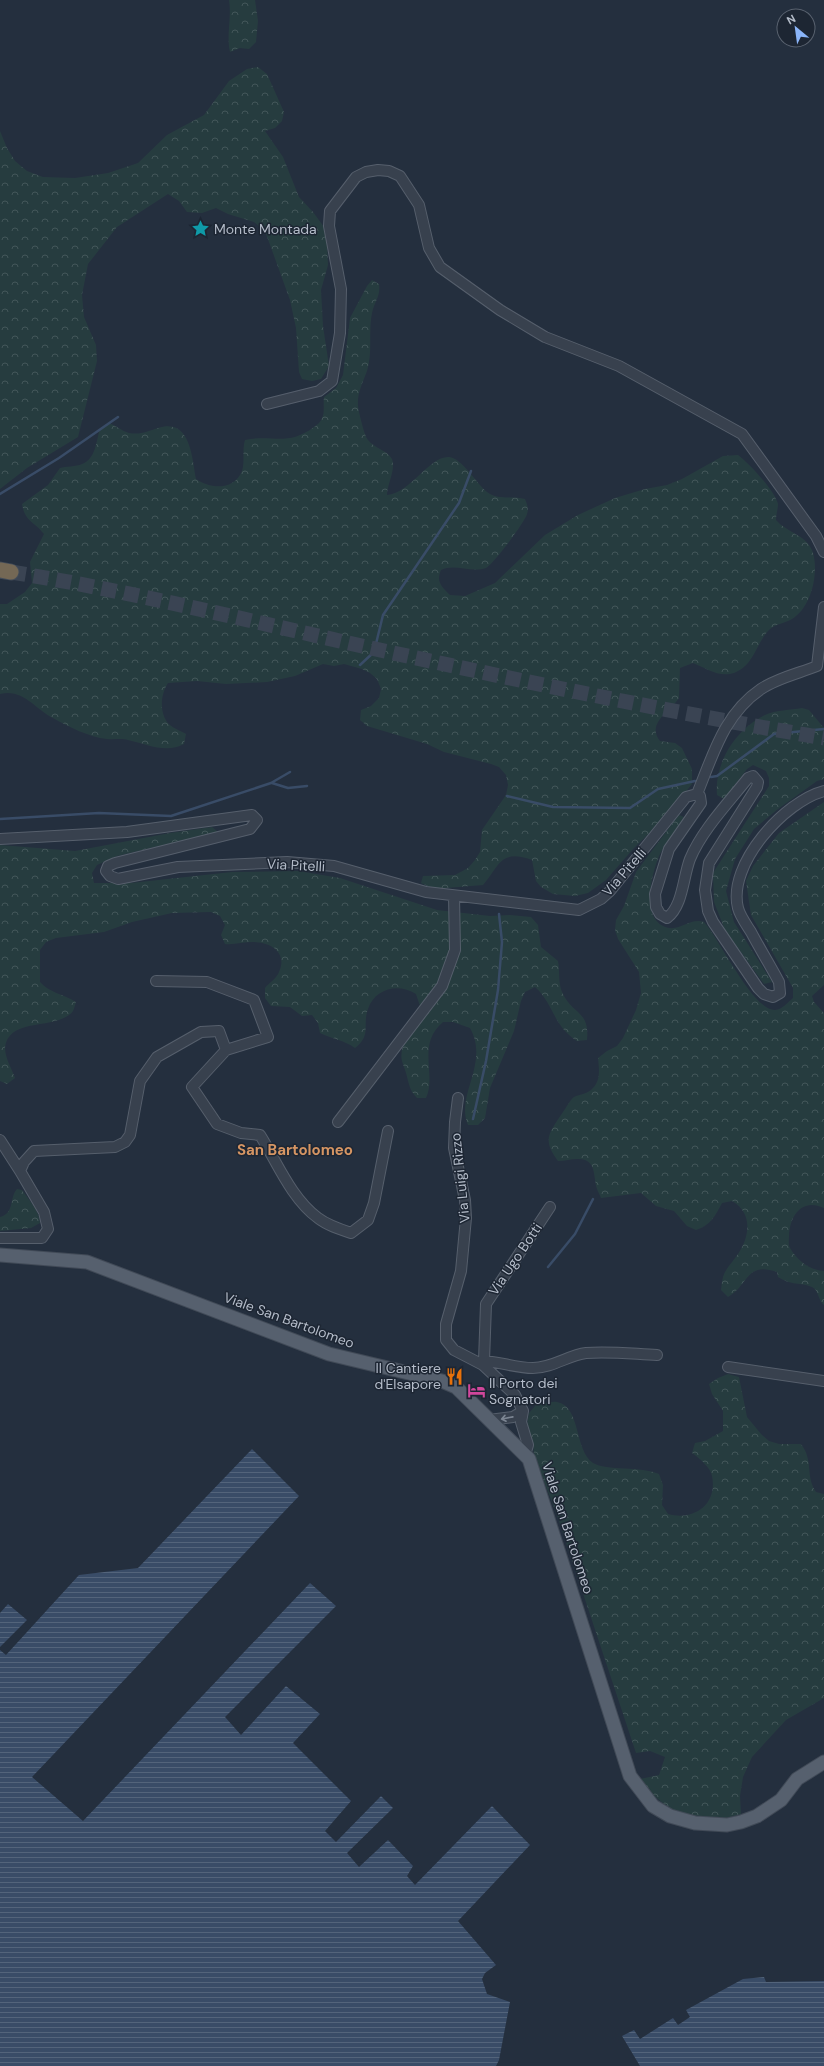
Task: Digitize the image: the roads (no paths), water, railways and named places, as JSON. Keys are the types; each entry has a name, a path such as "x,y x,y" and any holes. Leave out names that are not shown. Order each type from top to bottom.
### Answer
{"main road":[{"name":"Viale San Bartolomeo","path":"0,1256 87,1262 329,1354 442,1381 456,1387 529,1459 630,1776 653,1806 670,1816 695,1823 727,1825 740,1822 756,1816 781,1800 797,1779 824,1762"}],"street":[{"path":"266,404 319,391 332,381 340,333 341,289 329,226 330,210 356,177 366,172 378,170 389,171 400,176 419,205 429,248 440,267 500,310 545,337 619,366 742,434 816,536 824,552"},
{"path":"697,794 725,727 738,707 762,688 818,666 824,607"},
{"name":"Via Pitelli","path":"0,839 127,832 252,815 257,820 250,828 115,863 108,866 106,871 110,876 118,879 178,867 287,862 334,866 426,892 579,910 590,905 610,891 624,877 686,797 697,794 702,800 700,806 669,849 655,894 656,907 665,918 667,918 672,915 676,909 685,872 697,844 751,776 756,778 758,782 757,787 709,863 705,890 708,911 713,922 758,988 764,994 773,997 780,993 779,982 740,914 737,899 738,885 744,866 757,843 802,800 824,791"},
{"path":"338,1122 442,986 455,950 454,896"},
{"path":"156,981 207,982 254,1000 268,1037 226,1050 192,1087 217,1124 241,1133 260,1135 297,1196 317,1218 351,1233 368,1220 374,1203 388,1131"},
{"path":"20,1171 24,1162 34,1151 115,1147 125,1142 130,1134 140,1081 157,1057 201,1032 219,1031 226,1050"},
{"name":"Via Luigi Rizzo","path":"458,1098 454,1148 466,1218 461,1271 445,1332 446,1340 454,1350 483,1363 515,1396 523,1411 521,1422 528,1445 525,1455"},
{"path":"0,1140 44,1212 48,1229 42,1238 0,1238"},
{"name":"Via Ugo Botti","path":"483,1363 486,1304 550,1207"},
{"path":"483,1363 534,1368 552,1364 585,1353 657,1355"},
{"path":"728,1367 824,1381"},
{"path":"489,1420 512,1417 523,1411"}],"water":[{"path":"252,1449 299,1496 32,1777 83,1821 310,1583 336,1606 225,1717 241,1735 286,1686 320,1714 293,1743 351,1801 325,1831 336,1842 381,1796 393,1808 347,1853 359,1867 388,1840 413,1866 407,1876 415,1885 492,1806 530,1845 458,1921 496,1965 485,1973 482,1979 487,1994 510,2002 499,2060 496,2066 0,2066 0,1650 6,1655 79,1575 138,1568"},
{"path":"8,1604 27,1620 0,1647 0,1613"},
{"path":"764,1977 766,1982 824,1981 824,2066 640,2066 622,2036 634,2030 640,2039 673,2018 678,2025 690,2017 686,2010 743,1979"}],"waterway":[{"path":"0,494 59,458 118,417"},
{"path":"360,665 374,652 383,615 459,503 471,471"},
{"path":"711,777 717,776 774,734 824,729"},
{"path":"0,819 99,813 171,816 271,783 290,772"},
{"path":"507,796 553,807 630,808 658,789 695,781"},
{"path":"272,783 288,788 307,786"},
{"path":"473,1119 486,1061 498,990 502,942 499,914"},
{"path":"548,1267 575,1234 593,1199"}],"tunnel":[{"path":"11,572 143,597 419,659 592,695 824,738"}],"place":[{"name":"Monte Montada","path":"201,229"},
{"name":"Il Cantiere d'Elsapore","path":"454,1376"},
{"name":"Il Porto dei Sognatori","path":"476,1391"}],"district":[{"name":"San Bartolomeo","path":"295,1150"}]}
